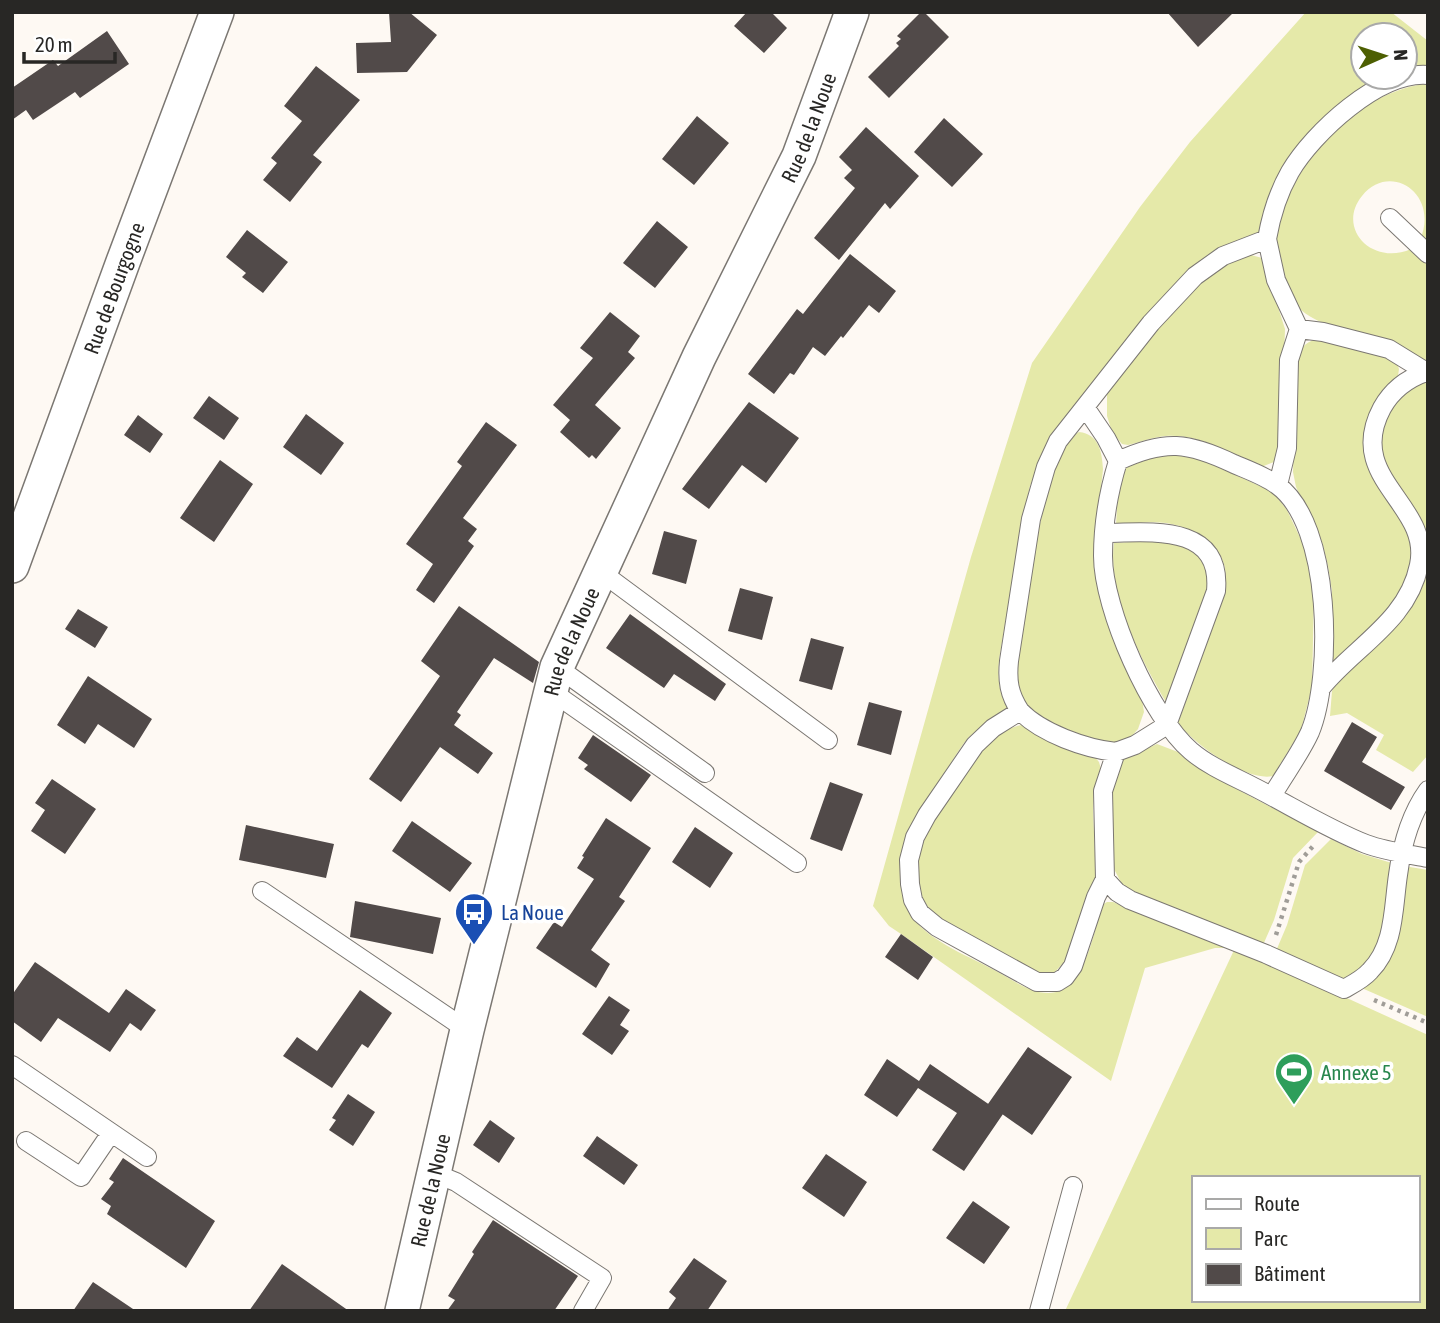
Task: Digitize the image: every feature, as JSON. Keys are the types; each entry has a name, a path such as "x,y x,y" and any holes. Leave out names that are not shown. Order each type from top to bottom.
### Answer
{"street":[{"name":"Rue de Bourgogne","path":"12,566 217,12"},
{"name":"Rue de la Noue","path":"402,1311 467,1030 554,679 699,357 799,156 852,12"}],"lane":[{"path":"1278,485 1287,449 1289,359 1299,329 1276,279 1267,239 1275,208 1289,174 1303,153 1331,123 1359,99 1385,86 1404,78 1428,75"},
{"path":"1390,218 1428,254"},
{"path":"1106,533 1168,532 1183,536 1213,560 1217,573 1216,591 1167,725 1135,745 1116,752 1098,750 1041,728 1020,711 1012,698 1007,679 1031,519 1046,467 1058,441 1150,323 1195,276 1223,256 1267,239"},
{"path":"1299,329 1323,331 1389,349 1427,372"},
{"path":"1321,688 1396,613 1415,578 1421,549 1418,532 1377,469 1373,434 1377,416 1386,399 1404,382 1427,372"},
{"path":"1085,407 1118,461 1109,488 1103,556 1114,610 1140,676 1167,725 1192,752 1208,763 1363,843 1428,858"},
{"path":"1118,461 1152,447 1184,446 1218,456 1278,485 1295,505 1304,524 1319,568 1323,592 1321,688 1318,708 1309,734 1272,796"},
{"path":"601,572 828,740"},
{"path":"554,679 705,773"},
{"path":"554,679 797,863"},
{"path":"1020,711 975,745 921,826 909,860 910,884 920,913 937,928 1037,982 1057,982 1065,977 1073,966 1096,897 1105,879 1103,791 1116,752"},
{"path":"1105,879 1130,900 1266,954 1343,989 1371,971 1387,946 1410,819 1428,790"},
{"path":"262,891 467,1030"},
{"path":"12,1065 147,1157"},
{"path":"26,1141 81,1177 111,1133"},
{"path":"434,1173 456,1182 603,1278 583,1311"},
{"path":"1039,1311 1073,1186"}],"path":[{"path":"1266,954 1280,922 1299,862 1333,827"},
{"path":"1343,989 1428,1023"}],"green space":[{"path":"1306,12 1391,12 1402,21 1349,21 1349,91 1358,91 1319,122 1287,160 1275,182 1259,232 1219,248 1189,269 1144,317 1050,436 1030,486 999,660 999,685 1008,708 969,737 918,812 907,836 901,862 901,878 902,893 910,914 930,935 1020,985 1037,991 1054,993 1070,984 1088,952 1102,905 1113,902 1213,942 1235,947 1428,1035 1428,1311 1065,1311 1235,948 1215,948 1145,968 1111,1081 889,926 873,906 971,557 1032,363 1140,207 1190,142"},
{"path":"1419,34 1428,41 1428,66 1419,67"},
{"path":"1428,84 1428,247 1420,240 1424,223 1423,209 1418,197 1398,182 1373,186 1362,196 1355,208 1353,220 1362,241 1372,248 1397,253 1411,249 1428,264 1428,364 1392,341 1331,326 1301,310 1289,292 1275,243 1278,226 1291,192 1303,170 1335,130 1376,100 1397,91 1419,91 1419,85"},
{"path":"1251,255 1262,258 1285,329 1281,448 1274,462 1261,467 1215,446 1179,436 1122,444 1112,432 1107,416 1107,393 1157,329 1201,282 1227,264"},
{"path":"1322,338 1395,359 1399,369 1398,376 1370,414 1366,433 1405,521 1414,550 1409,576 1391,608 1335,662 1332,659 1332,591 1328,566 1322,542 1296,487 1293,472 1296,361 1305,345"},
{"path":"1424,381 1428,382 1428,755 1413,772 1376,750 1384,735 1347,713 1330,716 1332,691 1337,681 1422,581 1380,448 1383,419 1401,393"},
{"path":"1079,432 1086,433 1095,440 1102,456 1094,557 1105,613 1116,646 1142,699 1144,712 1138,729 1131,737 1109,745 1057,727 1032,714 1016,678 1028,586 1044,506 1066,445"},
{"path":"1169,454 1200,459 1273,492 1287,510 1305,548 1314,592 1312,687 1301,730 1273,776 1249,773 1221,760 1178,723 1225,593 1224,563 1205,540 1173,524 1116,525 1118,490 1126,468 1154,456"},
{"path":"1114,543 1172,543 1188,549 1201,558 1208,571 1207,589 1166,702 1128,625 1113,562"},
{"path":"1022,725 1094,756 1101,769 1094,789 1093,810 1096,877 1065,961 1054,973 1040,974 945,921 926,904 920,889 919,856 933,821 975,759 1005,731"},
{"path":"1157,744 1178,752 1214,777 1318,832 1293,858 1274,920 1263,945 1130,892 1123,886 1114,869 1112,792 1123,759"},
{"path":"1331,839 1362,854 1395,864 1377,956 1347,982 1276,951 1287,925 1305,865"},
{"path":"1404,866 1428,870 1428,1017 1357,986 1374,974"}],"building":[{"path":"389,12 409,12 437,35 407,72 357,73 356,43 391,42"},
{"path":"747,12 771,12 787,28 764,53 734,26"},
{"path":"921,12 949,37 889,98 868,77 899,46 896,43 901,39 897,36"},
{"path":"1167,12 1234,12 1198,47"},
{"path":"107,31 129,64 80,98 75,92 33,120 26,110 12,120 12,88 53,60 58,66"},
{"path":"316,66 360,100 313,155 322,162 290,202 263,180 277,163 271,158 302,121 284,106"},
{"path":"697,116 729,143 694,185 662,159"},
{"path":"944,118 983,154 952,187 914,152"},
{"path":"866,127 919,176 890,209 885,203 839,260 814,238 855,188 844,178 852,170 839,157"},
{"path":"657,221 688,247 655,288 623,263"},
{"path":"247,230 288,262 263,293 242,277 246,273 226,257"},
{"path":"850,254 896,291 879,313 869,305 825,356 813,347 794,375 790,373 774,394 748,374 797,309 803,314"},
{"path":"610,312 640,336 628,352 635,358 595,405 621,428 596,459 592,455 589,458 560,432 570,420 553,405 593,358 580,348"},
{"path":"209,396 239,418 224,440 193,418"},
{"path":"749,402 799,438 766,483 742,465 709,509 682,489"},
{"path":"306,414 344,443 321,475 283,447"},
{"path":"138,415 163,434 150,453 124,435"},
{"path":"486,422 517,445 463,518 477,529 468,541 474,546 434,603 416,590 433,564 406,544 462,466 457,462"},
{"path":"220,460 253,484 214,542 180,518"},
{"path":"664,531 697,540 686,584 652,574"},
{"path":"740,588 773,597 762,640 728,631"},
{"path":"459,606 539,662 533,683 494,658 457,712 461,715 454,725 493,753 478,774 440,747 401,802 369,779 440,676 421,661"},
{"path":"78,609 108,627 95,648 65,629"},
{"path":"630,614 726,684 715,701 674,674 664,688 606,648"},
{"path":"811,638 844,647 832,690 799,681"},
{"path":"88,676 152,719 134,748 98,724 85,744 57,725"},
{"path":"869,702 902,711 891,755 857,745"},
{"path":"1352,722 1377,737 1362,762 1405,787 1391,810 1324,771"},
{"path":"593,735 651,775 631,802 584,769 588,765 578,758"},
{"path":"52,779 96,809 65,854 31,831 45,810 35,803"},
{"path":"830,782 863,794 842,851 810,839"},
{"path":"606,818 651,848 619,897 625,901 591,950 610,964 596,988 536,948 554,922 562,927 594,879 577,868"},
{"path":"412,821 472,863 450,892 392,851"},
{"path":"246,825 334,844 326,878 239,860"},
{"path":"695,827 733,853 710,888 672,862"},
{"path":"355,901 441,918 433,954 350,937"},
{"path":"901,934 933,957 918,980 885,957"},
{"path":"35,962 109,1013 126,989 156,1010 141,1031 130,1023 110,1052 58,1018 41,1042 12,1021 12,995"},
{"path":"360,990 392,1013 368,1048 362,1044 332,1088 283,1056 297,1037 317,1051"},
{"path":"609,996 630,1010 620,1025 629,1031 612,1055 582,1034"},
{"path":"1028,1047 1072,1077 1032,1135 988,1104"},
{"path":"887,1059 919,1081 930,1064 1003,1114 964,1171 932,1150 957,1113 918,1088 897,1117 864,1095"},
{"path":"348,1094 375,1112 353,1146 329,1130 336,1120 332,1118"},
{"path":"490,1120 515,1138 499,1163 473,1145"},
{"path":"597,1136 638,1165 624,1185 583,1156"},
{"path":"826,1154 867,1182 844,1217 802,1188"},
{"path":"123,1158 215,1221 186,1268 107,1214 111,1206 101,1199 114,1182 109,1179"},
{"path":"973,1201 1010,1227 984,1264 946,1238"},
{"path":"493,1220 578,1276 554,1311 447,1311 455,1300 448,1296"},
{"path":"694,1258 727,1281 707,1311 667,1311 676,1298 669,1292"},
{"path":"282,1264 349,1311 249,1311"},
{"path":"93,1282 136,1311 73,1311"}],"place":[{"name":"La Noue","path":"474,946"},
{"name":"Annexe 5","path":"1294,1106"}]}
